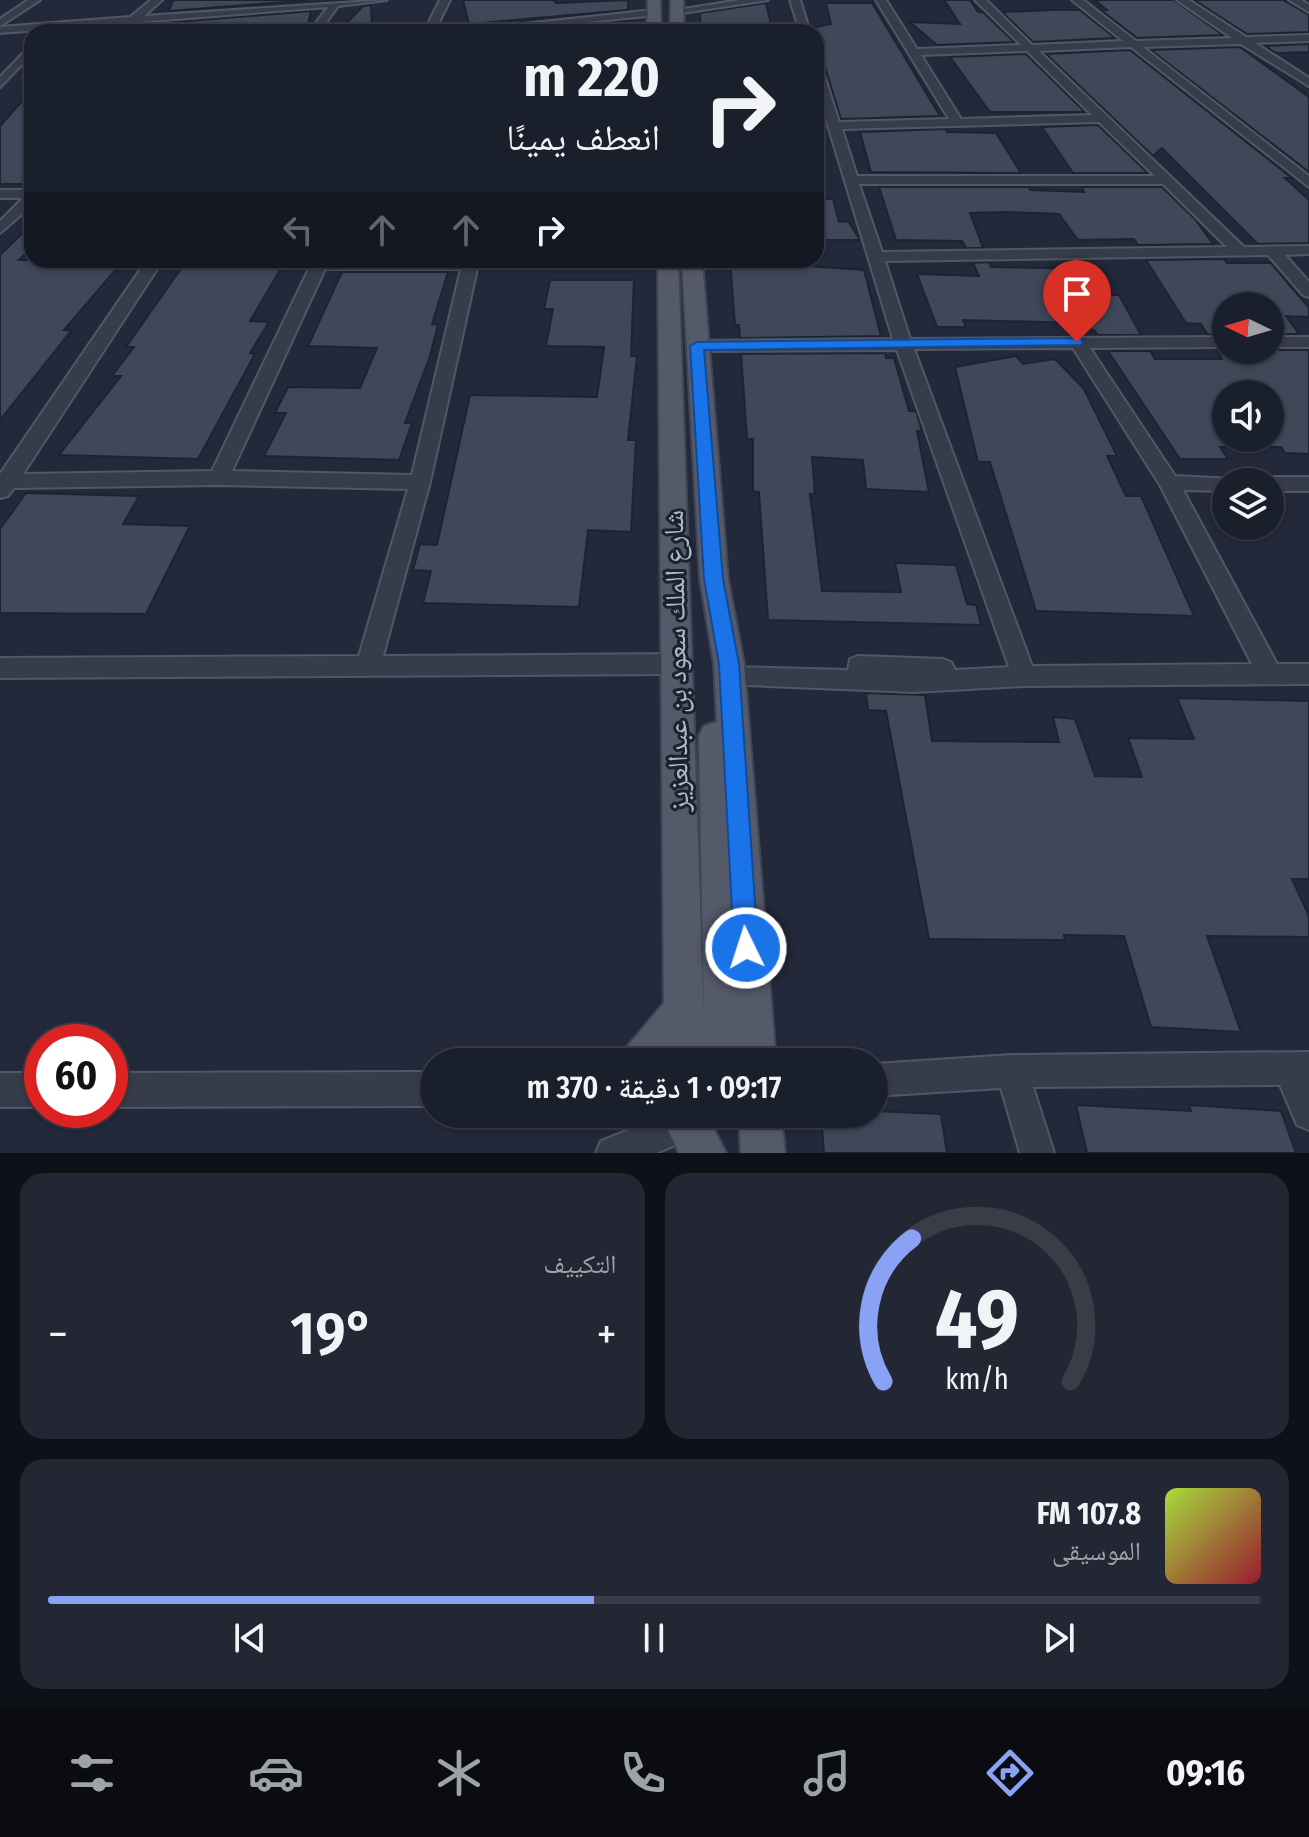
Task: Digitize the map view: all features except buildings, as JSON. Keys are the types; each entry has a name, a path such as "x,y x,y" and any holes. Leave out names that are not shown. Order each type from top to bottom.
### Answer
{"main road":[{"name":"شارع الملك سعود بن عبدالعزيز","path":"668,268 684,1048"},
{"name":"شارع الملك سعود بن عبدالعزيز","path":"692,268 714,579 729,670 754,1048"},
{"path":"714,579 716,832 725,1001 723,1048"},
{"path":"653,1048 683,1011"},
{"path":"761,1128 763,1153"}],"street":[{"path":"0,23 35,0"},
{"path":"131,21 157,0"},
{"path":"103,24 382,0"},
{"path":"433,24 445,0"},
{"path":"677,5 763,0"},
{"path":"795,0 802,24"},
{"path":"881,0 958,123"},
{"path":"980,0 1238,249"},
{"path":"1077,0 1309,183"},
{"path":"1182,0 1309,83"},
{"path":"1294,0 1309,9"},
{"path":"320,24 335,4"},
{"path":"553,24 654,6"},
{"path":"0,30 24,30"},
{"path":"914,52 1309,38"},
{"path":"4,80 24,56"},
{"path":"4,80 24,75"},
{"path":"824,106 829,129 851,180 903,343 1024,676"},
{"path":"829,129 1103,118"},
{"path":"851,180 1166,180"},
{"path":"0,194 24,196"},
{"path":"0,229 24,204"},
{"path":"1272,250 1309,292"},
{"path":"876,257 1309,250"},
{"path":"2,485 150,268"},
{"path":"219,478 317,268"},
{"path":"369,663 420,482 469,268"},
{"path":"1077,342 1169,483 1270,675"},
{"path":"697,346 1212,342"},
{"path":"1284,342 1309,342"},
{"path":"2,485 219,478 420,482"},
{"path":"1169,483 1212,484"},
{"path":"1284,484 1309,484"},
{"path":"0,668 369,663 676,664"},
{"path":"729,670 914,682 1024,676 1309,674"},
{"path":"888,1079 1012,1071 1299,1068 1309,1113"},
{"path":"1012,1071 1037,1153"},
{"path":"128,1090 420,1089"},
{"path":"0,1090 24,1090"},
{"path":"613,1153 685,1129"}],"route":[{"path":"746,948 729,664 714,579 697,346 1077,342"}]}
